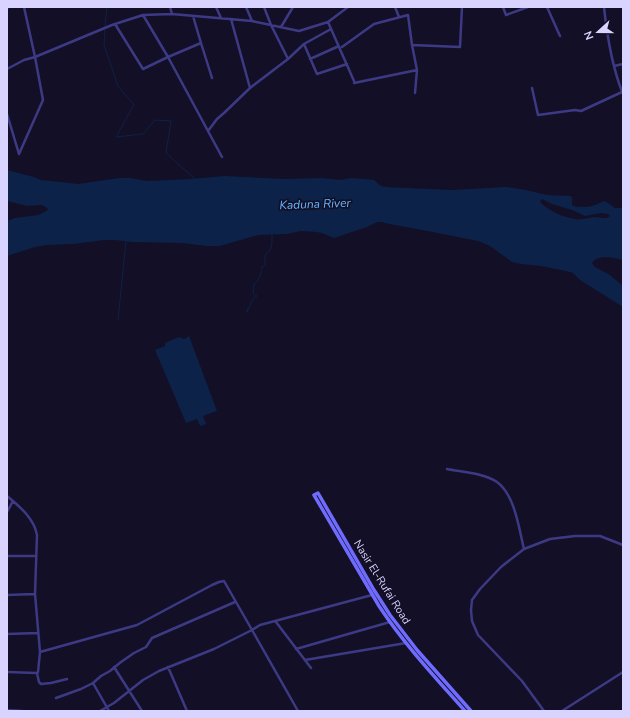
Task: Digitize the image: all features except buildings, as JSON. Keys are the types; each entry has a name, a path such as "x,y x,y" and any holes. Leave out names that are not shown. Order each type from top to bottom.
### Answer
{"main road":[{"path":"318,493 314,495 346,546"},
{"name":"Nasir El-Rufai Road","path":"346,546 372,595 390,622 406,643 471,711"},
{"name":"Nasir El-Rufai Road","path":"346,546 390,615 465,711"}],"street":[{"path":"7,114 20,154 43,100 24,7"},
{"path":"170,7 172,14"},
{"path":"216,7 221,19"},
{"path":"246,7 252,21"},
{"path":"264,7 288,60"},
{"path":"281,27 293,7"},
{"path":"7,69 24,60 35,57 113,24 143,15 172,14 252,21 299,31 328,22 348,7"},
{"path":"395,7 399,17"},
{"path":"412,44 460,47 462,7"},
{"path":"503,7 506,15 528,7"},
{"path":"548,7 560,36"},
{"path":"532,88 538,115 575,110 581,111 622,93 608,38 604,7"},
{"path":"143,15 168,57 222,157"},
{"path":"310,59 341,46 374,24 408,15 417,70 415,93"},
{"path":"193,16 212,78"},
{"path":"231,19 250,88"},
{"path":"328,22 341,46 354,82 417,70"},
{"path":"113,24 143,69 201,43"},
{"path":"208,131 217,119 250,88 288,60 304,44 331,29"},
{"path":"304,44 317,74 347,64"},
{"path":"614,66 623,64"},
{"path":"447,469 484,476 497,482 504,489 509,497 515,513 524,549"},
{"path":"7,496 31,519 35,525 37,534 35,594 40,652 37,673 39,682 41,684 51,683 67,679"},
{"path":"7,512 13,501"},
{"path":"544,711 522,681 478,635 472,621 472,600 480,589 501,567 524,549 550,539 575,536 600,536 623,545"},
{"path":"7,556 36,556"},
{"path":"40,652 137,625 212,585 224,581 298,711"},
{"path":"7,595 35,594"},
{"path":"100,711 154,674 214,649 260,626 372,595"},
{"path":"56,698 93,683 134,653 146,647 152,638 235,602"},
{"path":"276,622 311,668"},
{"path":"296,649 390,622"},
{"path":"7,634 38,633"},
{"path":"305,660 406,643"},
{"path":"114,667 142,711"},
{"path":"168,667 187,711"},
{"path":"7,672 37,673"},
{"path":"562,711 623,672"},
{"path":"93,683 109,711"},
{"path":"7,710 22,710"}],"water":[{"name":"Kaduna River","path":"7,170 41,180 78,184 120,178 147,181 224,176 285,179 321,178 342,180 350,178 374,180 381,186 387,187 451,190 506,187 547,195 571,196 572,205 579,207 595,205 605,201 615,208 623,208 623,260 598,258 592,263 595,267 610,275 623,286 623,307 580,280 573,273 541,266 512,262 490,246 478,241 381,222 377,222 334,238 322,233 301,231 287,234 258,235 220,246 105,240 73,244 47,245 35,247 7,256 7,221 15,218 38,215 48,210 42,205 27,206 7,201","holes":["542,199 585,216 601,213 608,214 610,216 605,218 570,218 552,211 544,206 540,201"]},
{"path":"189,336 217,411 203,416 206,424 200,426 197,419 186,423 155,350 165,346 165,343 179,337 184,339"}],"waterway":[{"path":"105,26 107,7"},
{"path":"105,30 104,45 118,86 134,105 116,137 143,134 155,120 171,121 166,153 196,180"},
{"path":"248,308 247,312 253,299 257,296 253,293 254,284 260,276 262,267 265,265 265,255 271,248 272,234"},
{"path":"118,320 126,241"}]}
